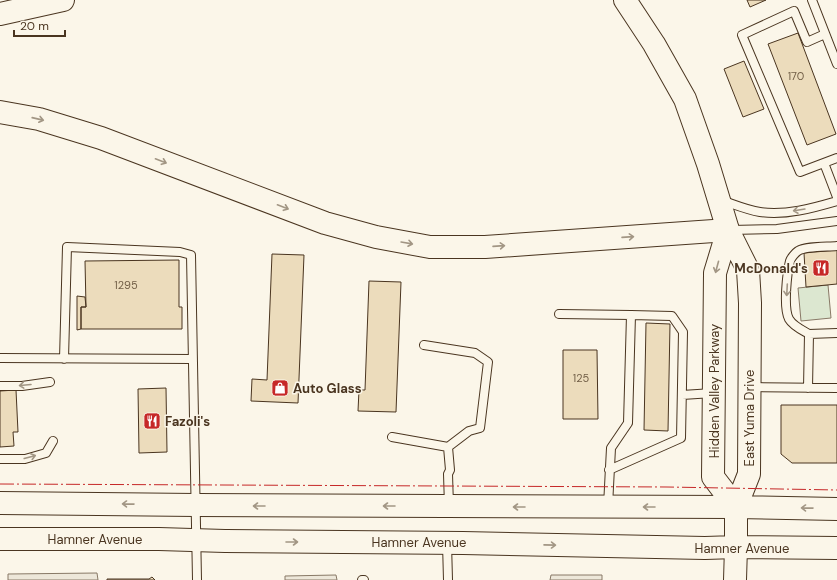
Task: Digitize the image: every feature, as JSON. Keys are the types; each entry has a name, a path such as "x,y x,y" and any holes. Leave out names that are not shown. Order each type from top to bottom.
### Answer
{"main road":[{"path":"0,14 62,0"},
{"path":"0,112 39,119 101,138 325,223 376,238 430,247 485,247 728,230 685,99 654,44 625,0"},
{"name":"East Yuma Drive","path":"728,230 748,270 750,350 749,474 736,507"},
{"name":"Hidden Valley Parkway","path":"728,230 715,273 713,477 736,507"},
{"path":"0,503 736,507 837,509"},
{"path":"735,580 736,507"},
{"name":"Hamner Avenue","path":"0,540 447,542 705,548 837,548"}],"lane":[{"path":"812,0 825,34 833,43 837,64"},
{"path":"825,34 807,42 794,11 742,34 800,172 837,158"},
{"path":"824,163 837,197"},
{"path":"719,199 760,212 796,211 837,201"},
{"path":"728,230 778,230 837,221"},
{"path":"837,246 804,249 798,251 791,259 787,292 787,310 790,321 809,334 837,334"},
{"path":"64,359 67,247 180,252 191,255 197,580"},
{"path":"559,314 672,316 683,332 681,438 609,470"},
{"path":"608,507 611,448 628,424 631,315"},
{"path":"808,388 809,334"},
{"path":"392,438 448,447 468,431 480,428 488,362 475,352 424,345"},
{"path":"0,358 192,359"},
{"path":"0,386 22,386 50,382"},
{"path":"750,387 837,388"},
{"path":"682,395 714,393"},
{"path":"0,459 25,459 46,453 53,441"},
{"path":"448,447 450,470 448,474 449,506"},
{"path":"447,542 448,580"}],"green space":[{"path":"828,285 831,318 801,321 798,288"}],"shaded area":[{"path":"97,573 98,580 8,580 8,574"},
{"path":"336,575 337,580 285,580 285,576"},
{"path":"551,575 602,575 602,580 550,580"}],"building":[{"path":"747,0 766,0 750,7"},
{"path":"798,33 836,134 807,145 768,44"},
{"path":"744,61 764,109 743,117 724,69"},
{"name":"McDonald's","path":"837,250 837,284 806,287 804,253"},
{"path":"272,254 304,255 298,403 251,401 252,379 267,380"},
{"path":"179,260 179,307 182,307 182,329 81,329 81,307 86,307 85,261"},
{"path":"369,281 401,282 396,412 358,411 359,390 365,390"},
{"path":"77,296 85,297 86,307 81,307 81,329 77,330"},
{"path":"646,323 670,324 668,431 644,430"},
{"path":"563,350 597,350 598,419 563,419"},
{"name":"Fazoli's","path":"166,388 167,452 139,453 138,389"},
{"path":"16,390 18,432 13,432 14,446 0,447 0,391"},
{"path":"781,405 837,405 837,463 792,463 781,454"},
{"path":"152,577 155,580 107,580 149,579"}],"power":[{"path":"0,484 667,487 837,490"}],"place":[{"name":"McDonald's","path":"821,268"},
{"name":"Auto Glass","path":"280,388"},
{"name":"Fazoli's","path":"152,421"}]}
